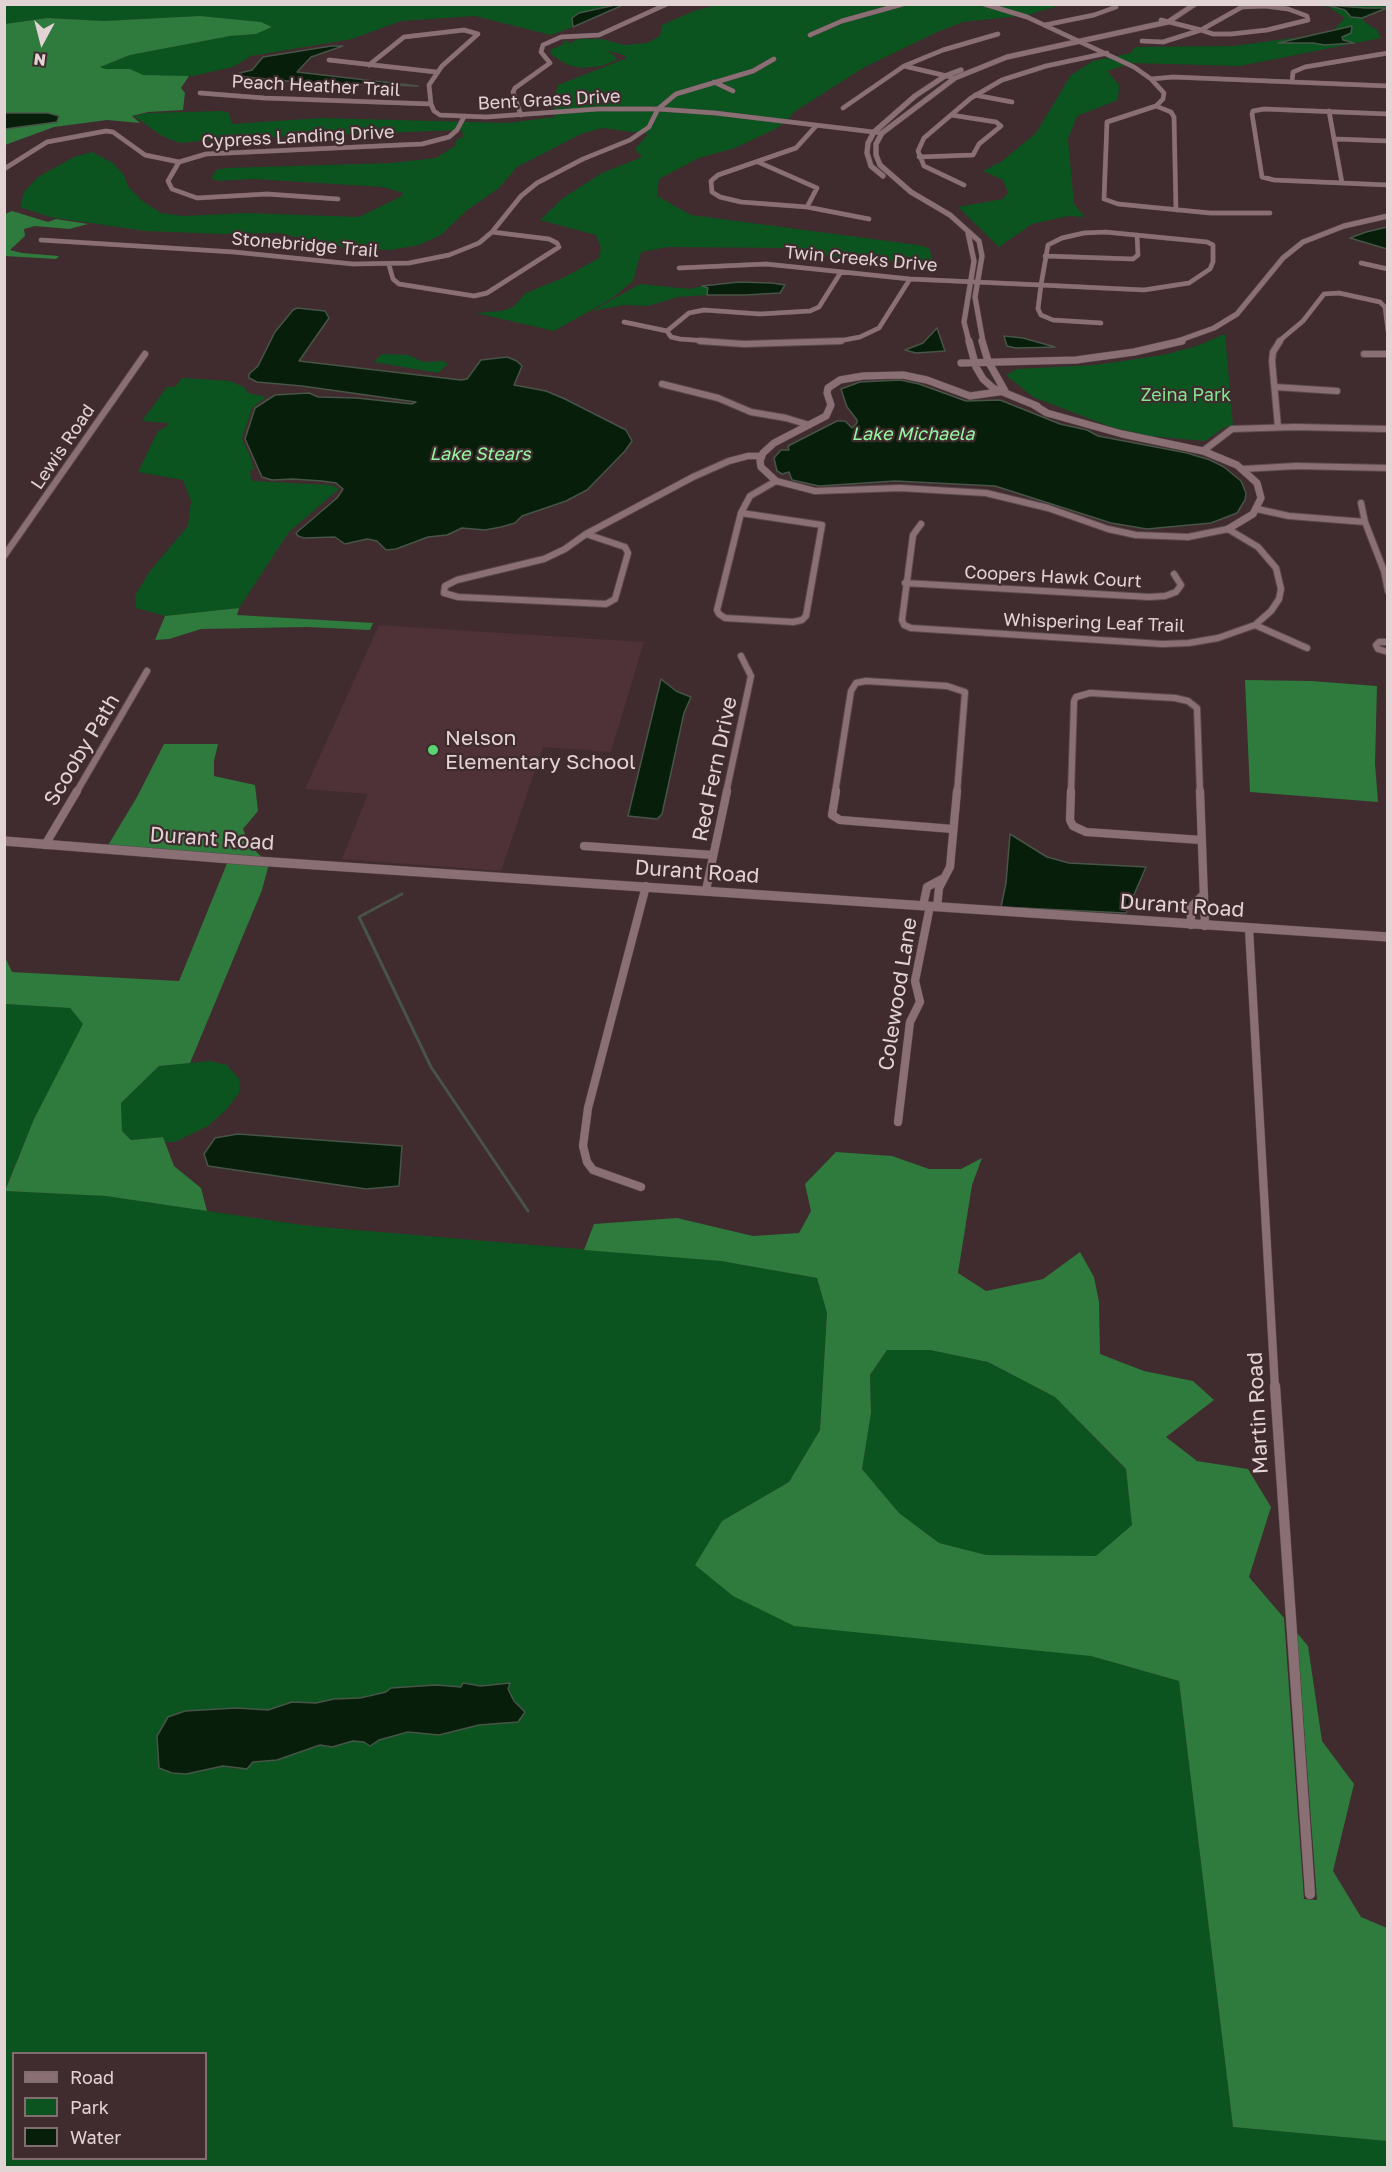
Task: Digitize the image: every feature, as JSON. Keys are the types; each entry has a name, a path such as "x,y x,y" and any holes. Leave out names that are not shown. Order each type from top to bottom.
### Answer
{"street":[{"path":"521,115 513,92 514,88 550,63 541,52 543,45 561,37 599,35 667,4"},
{"path":"810,35 842,21 903,4"},
{"path":"984,4 1045,25 1107,54 1152,79 1164,93 1163,99 1156,106 1107,122 1104,199 1118,204 1210,213 1270,213"},
{"path":"910,192 880,165 876,154 876,144 882,133 927,97 955,78 1007,57 1161,20 1184,4"},
{"path":"1005,392 1004,386 988,363 980,332 975,300 982,251 977,238 950,215 901,189 871,166 867,153 868,143 874,132 915,96 945,76 999,55 1168,22 1195,4"},
{"path":"1142,41 1163,42 1201,30 1221,20 1232,11 1251,6 1288,9 1306,16 1308,20 1267,30 1213,34 1201,30 1161,20"},
{"path":"1045,25 1094,15 1116,7"},
{"path":"369,65 404,37 464,30 478,34 436,72 429,85 431,104"},
{"path":"843,108 904,66 943,50 998,34"},
{"path":"964,185 924,166 919,157 920,142 975,95 1002,80 1035,69 1107,54"},
{"path":"1292,82 1293,72 1305,67 1388,54"},
{"path":"1367,57 1379,63"},
{"name":"Stonebridge Trail","path":"41,240 234,252 353,264 389,265 448,255 479,243 492,232 521,196 537,183 583,159 630,140 649,127 658,109 676,94 753,71 774,59"},
{"path":"329,60 436,72"},
{"path":"904,66 955,78"},
{"path":"1152,79 1173,77 1388,86"},
{"path":"714,82 733,91"},
{"name":"Peach Heather Trail","path":"200,93 264,98 431,104"},
{"path":"975,95 1012,102"},
{"name":"Bent Grass Drive","path":"431,104 434,111 440,114 464,117 658,109 715,113 882,133"},
{"path":"1156,106 1171,112 1174,117 1176,210"},
{"path":"1388,114 1264,109 1253,111 1252,114 1262,177 1274,180 1388,185"},
{"path":"1329,111 1336,139 1342,183"},
{"path":"919,157 973,155 979,144 1000,126 996,122 951,115"},
{"name":"Cypress Landing Drive","path":"338,199 267,194 197,198 172,189 168,181 179,162 206,154 422,144 449,137 458,130 464,117"},
{"path":"816,126 796,148 718,175 711,181 712,192 720,197 741,202 807,207 869,219"},
{"path":"4,169 47,142 106,131 113,132 145,155 179,162"},
{"path":"1336,139 1388,141"},
{"path":"758,162 817,188 807,207"},
{"path":"961,363 1089,358 1152,349 1209,330 1240,311 1283,258 1297,246 1315,236 1344,226 1388,216"},
{"path":"389,265 393,279 399,284 474,296 486,293 558,247 557,243 549,239 492,232"},
{"path":"968,232 974,257 964,320 975,363 989,384 1034,405 1044,412 1133,437 1203,451 1228,460 1254,479 1260,490 1261,498 1257,509 1248,518 1228,529 1199,536 1153,537 1114,531 1054,510 986,493 909,488 815,491 800,489 776,481 763,470 760,464 761,456 770,446 823,418 830,411 831,405 827,393 830,386 851,377 913,376 973,396 1005,392"},
{"name":"Twin Creeks Drive","path":"679,268 766,264 910,279 1126,290 1189,283 1210,269 1213,262 1213,245 1207,242 1105,232 1073,235 1048,245 1045,256"},
{"path":"1101,323 1053,320 1041,315 1038,309 1045,256 1133,259 1138,255 1137,235"},
{"path":"1361,263 1388,269"},
{"path":"667,331 689,313 704,310 760,314 810,311 819,307 841,272"},
{"path":"667,331 670,337 680,339 744,344 839,341 860,337 879,328 888,318 910,279"},
{"path":"1278,427 1272,361 1275,349 1281,339 1303,321 1324,294 1339,293 1380,302 1385,308 1388,331"},
{"path":"624,322 667,331"},
{"name":"Lewis Road","path":"4,556 146,354"},
{"path":"1364,354 1388,354"},
{"path":"662,384 718,398 752,412 809,425"},
{"path":"1275,387 1337,391"},
{"path":"1203,451 1232,429 1278,427 1388,429"},
{"path":"586,534 625,547 628,553 615,599 606,604 591,606 469,598 444,593 445,586 457,580 544,559 565,549 586,534 729,460 761,456"},
{"path":"1243,469 1296,466 1388,468"},
{"path":"741,513 822,525 806,616 802,620 793,622 725,618 717,610 741,513 750,496 776,481"},
{"path":"1361,503 1388,591"},
{"path":"1257,509 1296,516 1365,522"},
{"name":"Whispering Leaf Trail","path":"921,524 913,536 905,583 902,620 911,628 1162,644 1218,638 1254,625 1271,611 1279,599 1281,589 1276,568 1258,547 1228,529"},
{"name":"Coopers Hawk Court","path":"905,583 1149,597 1165,596 1176,592 1181,585 1174,574"},
{"path":"1254,625 1307,648"},
{"path":"1388,642 1379,642 1376,645 1378,649 1388,652"},
{"name":"Red Fern Drive","path":"706,890 751,676 741,656"},
{"name":"Scooby Path","path":"45,845 147,671"},
{"name":"Colewood Lane","path":"898,1122 910,1022 920,1002 915,981 930,906 950,867 954,829 965,692 947,686 866,681 856,683 851,691 832,815 840,820 852,822 954,829"},
{"path":"1201,840 1086,832 1073,826 1070,820 1074,701 1076,697 1090,693 1176,698 1197,708 1205,926"},
{"name":"Durant Road","path":"4,841 1388,938"},
{"path":"584,846 713,855"},
{"name":"Colewood Lane","path":"930,906 927,887 942,879"},
{"path":"641,1187 593,1170 587,1162 583,1146 588,1108 646,886"},
{"path":"1191,925 1193,903 1204,894"},
{"name":"Martin Road","path":"1249,929 1282,1511 1310,1894"}],"shaded area":[{"name":"Nelson Elementary School","path":"379,625 644,642 611,752 543,747 501,871 342,859 368,794 305,789"}],"green space":[{"path":"5,4 615,5 579,13 573,18 573,27 551,35 475,16 401,21 352,39 251,56 233,67 193,76 169,76 143,75 130,69 100,67 130,55 230,36 256,34 272,27 260,22 200,16 105,21 47,18 5,24"},
{"path":"716,5 1061,5 1028,15 963,22 935,33 863,68 794,112 786,122 773,130 735,148 699,158 659,179 657,196 691,215 918,245 929,248 934,264 833,257 790,248 668,247 641,252 633,281 611,299 554,331 476,313 502,311 513,307 526,293 565,277 599,258 601,248 596,235 540,220 563,198 602,173 642,157 635,149 648,134 602,128 581,134 517,167 499,188 466,211 441,235 419,245 391,250 348,248 278,233 221,234 145,231 50,217 20,207 24,192 38,177 74,157 92,152 113,163 124,175 128,186 141,200 161,213 183,216 247,213 359,217 402,196 403,193 383,187 254,179 218,181 211,178 216,170 227,168 391,163 436,158 455,146 457,139 463,137 462,130 223,139 180,143 162,136 134,116 148,113 223,111 229,113 232,124 321,118 508,123 555,117 553,105 558,85 627,58 621,54 604,50 613,54 617,60 601,66 582,68 568,65 552,55 550,50 564,44 563,41 571,41 567,43 569,44 578,39 601,39 625,45 647,43 660,36 662,25 694,11"},
{"path":"1316,5 1387,5 1387,9 1363,18 1363,21 1377,30 1381,38 1240,66 1132,63 1107,71 1119,85 1118,100 1077,116 1068,139 1074,204 1085,217 1068,216 1032,224 999,247 958,207 1003,199 1008,193 1003,180 983,171 1001,162 1036,133 1071,75 1093,61 1131,53 1135,47 1233,46 1331,33 1345,18 1329,7"},
{"path":"200,16 261,22 272,27 256,34 230,36 130,55 100,67 130,69 143,75 189,76 181,88 185,93 183,110 148,112 132,116 140,123 107,120 54,127 5,145 6,128 37,125 59,117 48,113 5,113 5,24 47,18 104,21"},
{"path":"12,211 48,222 56,219 88,224 69,229 35,226 24,229 25,236 10,250 59,256 56,259 5,256 5,214"},
{"path":"640,284 690,289 702,286 709,288 707,295 678,297 648,306 624,305 592,311"},
{"name":"Zeina Park","path":"1225,334 1233,426 1225,427 1205,441 1150,436 1111,427 1033,397 1006,375 1017,369 1095,365 1163,355 1197,346"},
{"path":"382,354 408,355 424,362 443,361 448,364 438,373 374,362"},
{"path":"182,378 230,381 244,387 248,393 266,397 252,408 242,439 254,469 250,471 253,481 331,485 339,489 289,532 239,608 165,616 136,608 135,596 150,571 188,526 191,501 183,480 138,472 158,431 166,427 168,423 142,421 167,387 175,387"},
{"path":"239,608 237,615 373,623 370,630 307,627 201,629 169,639 155,640 165,616"},
{"path":"1245,680 1311,681 1377,686 1375,764 1378,802 1250,792"},
{"path":"164,744 218,744 214,761 214,776 255,785 258,811 243,829 250,846 263,858 107,847 137,797"},
{"path":"228,861 269,864 262,890 190,1063 159,1066 121,1103 122,1131 131,1140 163,1137 174,1166 201,1188 207,1211 106,1196 5,1191 34,1119 83,1024 70,1008 5,1004 4,955 12,972 179,981"},
{"path":"5,1004 71,1008 84,1024 34,1119 5,1190"},
{"path":"209,1061 227,1065 240,1080 239,1093 226,1110 208,1126 175,1142 165,1142 163,1137 131,1140 122,1131 121,1103 159,1066"},
{"path":"836,1152 892,1156 929,1169 961,1169 982,1158 972,1185 958,1273 986,1291 1043,1279 1080,1252 1094,1277 1099,1302 1100,1354 1144,1371 1193,1381 1214,1400 1166,1437 1197,1461 1248,1469 1271,1507 1249,1577 1284,1618 1304,1899 1317,1900 1297,1633 1308,1646 1322,1741 1354,1784 1333,1871 1361,1917 1387,1928 1387,2141 1233,2127 1179,1681 1091,1656 794,1626 733,1596 695,1565 722,1521 789,1482 820,1430 827,1313 817,1278 721,1261 584,1250 594,1224 677,1218 753,1236 799,1233 811,1211 805,1184","holes":["887,1350 930,1350 988,1362 1055,1397 1126,1469 1132,1525 1096,1556 986,1555 939,1543 899,1513 862,1469 871,1413 870,1375"]},
{"path":"5,1191 106,1196 309,1226 721,1261 817,1278 827,1313 820,1430 789,1482 722,1521 1091,1656 1179,1681 1233,2127 1388,2141 1387,2168 5,2168","holes":["463,1683 481,1686 509,1683 508,1689 514,1702 522,1707 517,1722 479,1725 439,1735 408,1732 379,1740 370,1746 364,1742 353,1741 332,1747 320,1745 277,1760 253,1762 236,1769 223,1766 185,1774 203,1709 268,1710 292,1702 316,1703 334,1699 360,1698 386,1692 392,1688 436,1685 461,1687"]},
{"path":"887,1350 930,1350 988,1362 1055,1397 1126,1470 1132,1525 1096,1557 985,1555 939,1543 899,1513 862,1469 871,1413 870,1376"}],"water":[{"path":"623,5 573,27 572,18 579,13"},
{"path":"1326,5 1387,8 1362,18 1351,17 1345,10"},
{"path":"1352,26 1351,33 1342,37 1343,40 1354,43 1325,45 1278,43"},
{"path":"343,46 311,57 297,72 418,86 309,83 235,76 252,70 263,57"},
{"path":"5,113 48,113 59,116 57,122 5,129"},
{"path":"1387,227 1387,249 1350,238 1366,232"},
{"path":"739,282 785,285 780,293 745,295 707,295 708,288 702,286"},
{"name":"Lake Stears","path":"297,308 325,311 329,318 299,361 461,380 467,379 481,360 507,357 522,366 514,385 546,391 565,399 626,430 632,441 587,490 566,501 522,516 515,523 501,527 485,530 462,528 447,535 428,537 396,549 386,550 377,541 367,539 345,544 335,537 304,538 298,536 296,533 337,498 343,489 336,483 293,479 272,480 262,477 245,439 255,408 275,395 309,393 318,397 357,398 412,404 416,402 257,382 249,378 249,374 258,366 275,332"},
{"path":"937,328 945,351 916,353 905,350 923,343"},
{"path":"1004,336 1023,338 1055,347 1016,348 1007,346"},
{"name":"Lake Michaela","path":"900,380 919,384 966,401 1000,400 1060,424 1087,430 1098,436 1187,453 1210,460 1224,467 1241,481 1246,493 1245,500 1237,513 1211,523 1147,529 1111,523 995,486 895,481 819,486 792,480 789,472 782,474 777,471 774,458 781,450 789,450 788,446 837,421 845,421 852,428 857,423 847,407 841,389 860,382"},
{"path":"661,679 676,691 691,697 684,713 662,814 657,819 628,816"},
{"path":"1010,834 1047,857 1069,863 1146,867 1126,913 1001,907 1006,883"},
{"path":"238,1134 402,1146 399,1186 366,1189 208,1166 204,1154 215,1138"},
{"path":"463,1683 481,1686 510,1683 508,1689 514,1701 525,1712 518,1722 479,1725 439,1735 408,1732 379,1740 370,1746 364,1742 353,1741 332,1747 320,1745 277,1760 253,1762 247,1769 223,1766 186,1774 172,1773 159,1768 157,1736 168,1717 185,1711 236,1708 268,1710 292,1702 316,1703 334,1699 360,1698 386,1692 391,1688 436,1685 461,1687"}],"waterway":[{"path":"402,894 359,917 431,1067 528,1211"}],"place":[{"name":"Nelson Elementary School","path":"433,750"}]}
